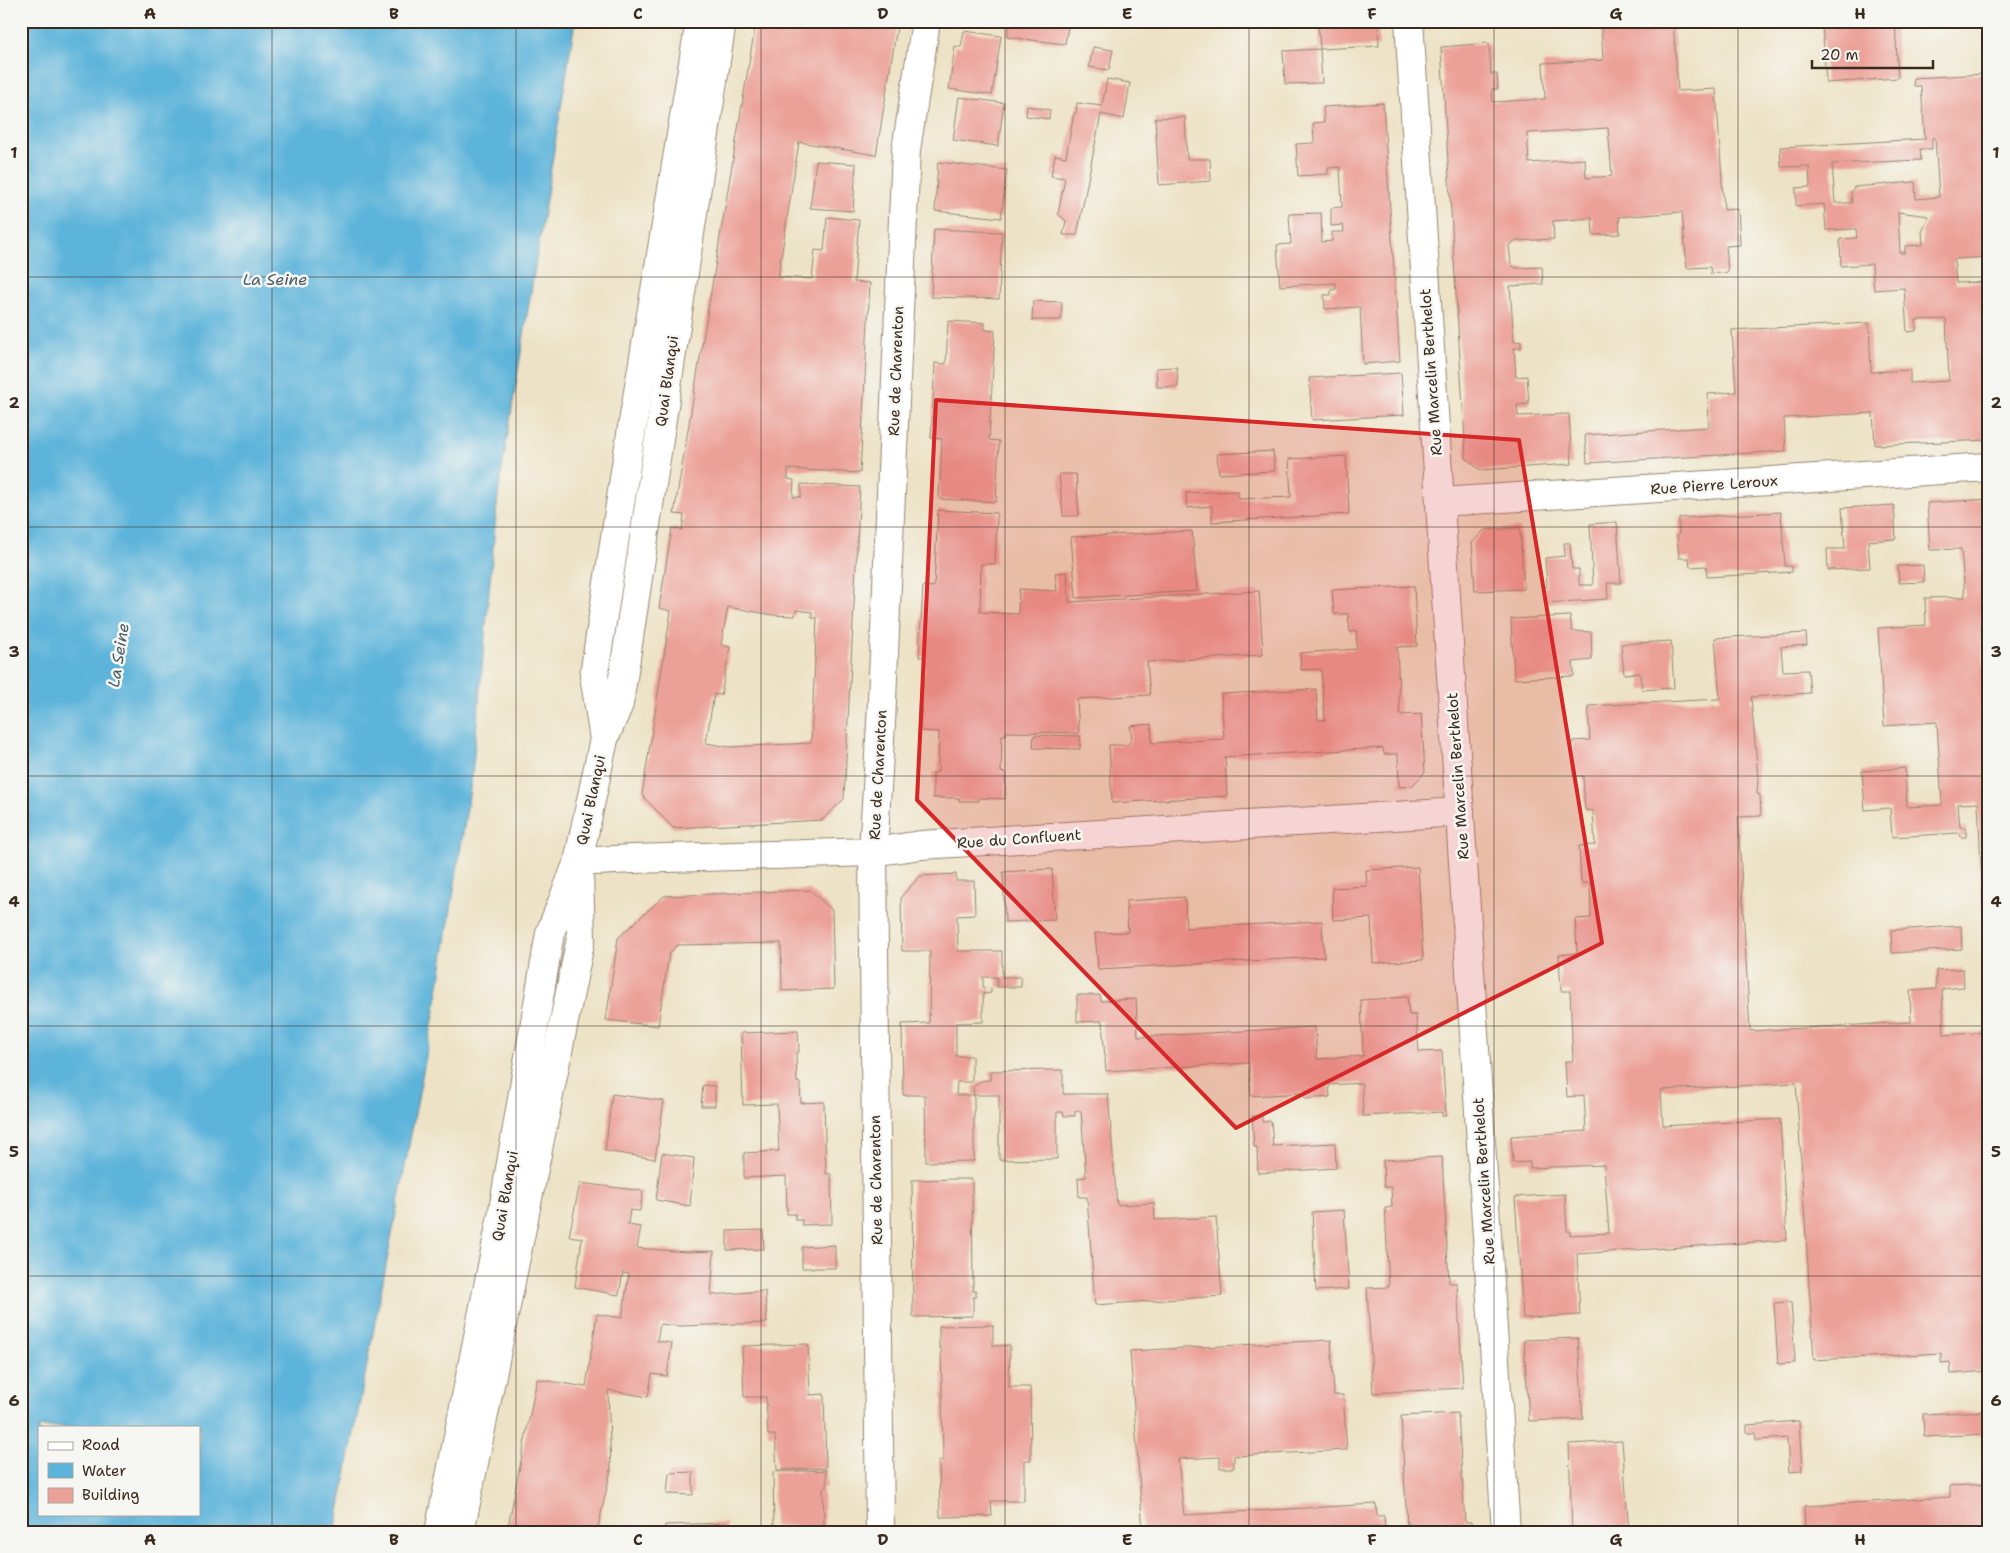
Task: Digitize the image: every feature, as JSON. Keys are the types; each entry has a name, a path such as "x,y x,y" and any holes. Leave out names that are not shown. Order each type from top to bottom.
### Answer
{"street":[{"name":"Quai Blanqui","path":"604,739 594,675 628,452 700,21"},
{"name":"Quai Blanqui","path":"439,1532 502,1216 550,933 578,862 604,739 620,704 722,21"},
{"name":"Rue de Charenton","path":"880,1532 873,852 881,723 906,150 926,21"},
{"name":"Rue Marcelin Berthelot","path":"1409,21 1506,1532"},
{"name":"Rue Pierre Leroux","path":"1440,502 1989,467"},
{"name":"Rue du Confluent","path":"578,862 873,852 921,845 1460,812"},
{"name":"Quai Blanqui","path":"460,1532 581,938 578,862"}],"highlighted area":[{"path":"936,400 1519,440 1602,943 1236,1128 917,800"}],"water":[{"name":"La Seine","path":"21,21 575,21 498,494 472,776 436,1004 335,1532 21,1532"}],"building":[{"path":"756,21 898,21 876,155 799,142 778,277 812,279 815,250 824,251 827,217 859,220 854,282 870,283 860,473 788,469 788,479 794,480 793,497 801,497 801,484 860,487 844,799 822,820 673,828 642,795 671,611 659,608 672,528 682,530 684,515 674,514","holes":["728,607 773,615 795,616 796,610 812,612 812,618 817,618 811,743 729,747 706,743 714,694 721,695 730,647 721,645"]},
{"path":"1010,21 1069,21 1065,44 1007,37"},
{"path":"1318,21 1378,21 1379,46 1320,49"},
{"path":"1601,21 1673,21 1678,91 1716,89 1724,210 1738,209 1740,245 1726,246 1728,272 1711,274 1710,267 1687,268 1682,212 1619,217 1620,234 1593,235 1592,218 1553,221 1554,239 1515,241 1509,245 1511,264 1515,268 1542,267 1543,284 1510,286 1514,342 1521,341 1521,348 1514,348 1516,377 1527,376 1529,404 1517,405 1518,416 1569,414 1572,464 1480,470 1466,458 1441,47 1489,43 1491,74 1497,74 1498,89 1492,89 1493,102 1545,99 1543,63 1603,60","holes":["1608,128 1612,176 1586,178 1585,159 1529,163 1527,133"]},
{"path":"1822,21 1895,21 1898,78 1826,83"},
{"path":"964,31 1001,36 992,95 949,89 955,46 961,47"},
{"path":"1093,47 1113,50 1109,70 1089,67"},
{"path":"1320,49 1322,83 1285,84 1283,51"},
{"path":"1986,74 1989,123 1989,257 1954,259 1956,283 1989,282 1989,440 1875,445 1873,413 1784,418 1786,451 1587,463 1585,435 1709,427 1708,394 1736,392 1732,330 1869,323 1871,372 1910,370 1910,383 1949,381 1946,319 1916,320 1916,331 1907,332 1904,288 1874,290 1872,264 1841,266 1840,239 1857,238 1856,229 1826,230 1824,204 1796,206 1796,188 1810,187 1809,166 1781,167 1780,147 1925,139 1921,86 1914,86 1913,78","holes":["1932,138 1935,138 1939,197 1916,199 1915,182 1854,187 1851,192 1852,203 1835,203 1832,164 1921,160 1920,149 1932,149","1898,212 1929,216 1922,232 1923,245 1905,246 1905,253 1900,253"]},
{"path":"1107,79 1130,83 1124,119 1101,114 1077,235 1063,235 1066,221 1058,214 1065,178 1051,176 1055,155 1066,157 1077,103 1102,106"},
{"path":"959,97 1004,103 998,146 953,140"},
{"path":"1383,103 1400,361 1363,364 1360,307 1325,309 1324,295 1331,295 1331,290 1336,289 1336,283 1280,286 1277,245 1291,244 1289,214 1321,213 1322,242 1332,241 1332,232 1344,232 1343,225 1331,226 1331,208 1342,207 1340,167 1328,168 1328,174 1298,176 1296,144 1314,143 1313,123 1324,122 1323,107"},
{"path":"1027,106 1050,110 1049,119 1026,116"},
{"path":"1185,117 1187,159 1210,159 1211,181 1159,185 1155,118"},
{"path":"816,161 856,164 853,211 810,208"},
{"path":"938,162 1007,170 1001,218 935,211"},
{"path":"934,229 1002,232 999,299 931,297"},
{"path":"1033,301 1062,302 1061,320 1032,320"},
{"path":"948,321 985,323 985,330 995,331 989,440 999,441 996,502 939,499 942,439 931,438 935,363 946,364"},
{"path":"1177,367 1178,387 1157,387 1156,368"},
{"path":"1401,373 1404,415 1312,420 1309,378"},
{"path":"1273,451 1275,471 1219,474 1217,454"},
{"path":"1346,456 1349,514 1212,522 1212,506 1187,508 1186,493 1238,491 1239,499 1291,497 1289,459"},
{"path":"1059,474 1076,474 1079,516 1063,516"},
{"path":"1989,499 1989,621 1981,622 1985,682 1989,682 1989,985 1987,985 1978,803 1958,804 1960,827 1966,827 1966,837 1960,837 1959,833 1892,837 1890,808 1865,810 1862,771 1905,768 1907,807 1942,805 1937,722 1884,726 1878,628 1926,625 1925,598 1965,597 1961,549 1930,550 1927,503"},
{"path":"1894,505 1896,539 1868,541 1870,568 1828,570 1827,549 1845,549 1842,508"},
{"path":"938,510 997,513 995,564 981,564 980,612 1018,614 1019,589 1057,591 1055,573 1067,572 1069,602 1259,591 1263,655 1147,662 1150,695 1077,699 1079,733 1006,732 1006,735 1002,735 1001,772 1006,773 1005,799 979,798 979,801 959,801 959,798 933,798 933,773 938,772 939,732 920,731 925,657 919,657 923,586 934,587"},
{"path":"1781,512 1785,566 1792,566 1792,572 1707,577 1706,566 1690,567 1689,558 1679,558 1677,535 1679,534 1679,518"},
{"path":"1617,522 1621,583 1607,583 1608,599 1545,603 1544,587 1547,587 1545,558 1565,556 1564,543 1570,543 1572,569 1579,569 1579,585 1593,585 1590,524"},
{"path":"1520,528 1524,589 1475,591 1472,543 1484,530"},
{"path":"1192,531 1197,591 1076,598 1071,537"},
{"path":"1923,565 1924,582 1899,583 1898,566"},
{"path":"1414,586 1417,646 1397,647 1400,715 1421,714 1425,772 1412,786 1399,787 1398,754 1384,754 1383,748 1258,755 1225,757 1227,796 1112,803 1109,745 1127,745 1132,739 1130,726 1151,724 1152,743 1224,739 1221,694 1316,689 1318,720 1325,720 1321,669 1301,670 1300,653 1357,649 1356,631 1350,632 1348,614 1334,614 1332,590"},
{"path":"1570,616 1572,631 1591,632 1592,660 1573,662 1574,676 1514,679 1511,619"},
{"path":"1806,633 1807,645 1781,647 1783,671 1808,670 1810,693 1751,697 1758,778 1757,794 1760,795 1761,816 1738,817 1750,1031 1911,1022 1910,991 1936,989 1936,970 1963,969 1964,987 1942,989 1944,1035 1989,1032 1989,1371 1951,1374 1950,1362 1941,1363 1941,1353 1814,1360 1796,1083 1661,1090 1663,1126 1780,1119 1787,1240 1577,1254 1580,1315 1523,1318 1515,1197 1565,1194 1567,1231 1570,1231 1570,1235 1609,1233 1604,1165 1530,1168 1530,1162 1513,1163 1511,1136 1586,1131 1584,1095 1567,1097 1565,1061 1573,1061 1570,991 1561,991 1559,955 1577,953 1575,919 1591,918 1590,883 1581,883 1579,846 1595,845 1593,811 1585,810 1583,776 1574,776 1572,741 1590,740 1588,706 1720,699 1715,638"},
{"path":"1671,641 1674,688 1642,690 1640,673 1624,674 1621,644"},
{"path":"1034,735 1080,736 1080,749 1033,748"},
{"path":"1418,867 1423,960 1373,963 1371,918 1333,920 1332,888 1367,886 1366,870"},
{"path":"1052,869 1055,920 1005,922 1003,872"},
{"path":"956,874 956,881 974,881 975,915 957,916 958,951 1002,951 1002,977 1021,977 1021,987 997,987 997,977 983,977 983,988 991,989 991,993 983,994 983,1022 956,1023 956,1056 972,1056 972,1082 957,1082 956,1095 974,1095 974,1161 926,1162 925,1095 903,1095 902,1024 929,1023 930,951 902,951 901,897 920,876"},
{"path":"810,890 832,910 834,989 782,991 781,943 677,945 669,954 658,1026 606,1020 618,938 664,896"},
{"path":"1185,897 1186,928 1322,921 1324,957 1098,969 1095,933 1128,932 1126,901"},
{"path":"1961,926 1962,949 1892,953 1891,930"},
{"path":"1077,995 1100,995 1101,1001 1136,999 1138,1037 1315,1027 1317,1059 1363,1056 1361,1000 1407,997 1409,1015 1416,1015 1419,1052 1442,1051 1446,1116 1442,1116 1442,1112 1363,1116 1362,1083 1329,1085 1330,1097 1305,1099 1304,1093 1251,1096 1249,1063 1106,1071 1102,1021 1077,1022"},
{"path":"798,1031 799,1052 796,1053 797,1082 800,1083 801,1103 824,1102 826,1174 831,1174 832,1224 802,1225 802,1220 795,1220 795,1214 787,1214 786,1176 744,1178 744,1153 779,1151 777,1104 743,1105 741,1033"},
{"path":"1063,1070 1063,1094 1108,1094 1117,1205 1154,1203 1155,1220 1216,1217 1222,1296 1095,1305 1087,1197 1079,1197 1078,1178 1086,1177 1081,1111 1075,1111 1075,1116 1064,1116 1063,1112 1057,1112 1057,1159 999,1160 999,1095 974,1095 973,1087 981,1081 990,1080 990,1071"},
{"path":"703,1085 715,1086 715,1106 701,1106"},
{"path":"612,1094 664,1101 655,1159 605,1151"},
{"path":"1252,1116 1262,1116 1262,1122 1271,1121 1273,1146 1335,1143 1336,1168 1258,1173 1257,1147 1254,1147"},
{"path":"662,1153 694,1158 690,1206 656,1200"},
{"path":"1442,1157 1449,1283 1457,1283 1463,1388 1373,1393 1367,1288 1389,1287 1385,1208 1392,1207 1391,1187 1384,1187 1383,1160"},
{"path":"972,1179 973,1291 976,1291 976,1297 973,1297 973,1316 913,1317 912,1180"},
{"path":"580,1183 643,1191 640,1211 630,1210 628,1225 641,1227 637,1248 686,1252 714,1251 711,1295 765,1291 767,1323 680,1326 660,1324 657,1341 672,1343 667,1376 652,1374 648,1397 608,1390 611,1469 597,1532 507,1532 537,1379 586,1387 597,1314 622,1318 629,1274 623,1273 619,1295 575,1287 582,1238 569,1236"},
{"path":"1344,1210 1349,1289 1316,1291 1312,1212"},
{"path":"763,1230 764,1249 727,1250 727,1231"},
{"path":"835,1245 835,1268 802,1268 802,1247"},
{"path":"1791,1302 1795,1363 1778,1364 1774,1303"},
{"path":"993,1325 993,1346 1010,1345 1009,1387 1030,1387 1031,1460 1024,1460 1024,1501 991,1501 992,1516 940,1517 939,1461 943,1461 939,1326"},
{"path":"1578,1338 1583,1419 1529,1421 1524,1340"},
{"path":"1331,1340 1334,1395 1343,1395 1347,1450 1234,1456 1234,1468 1220,1468 1220,1457 1178,1459 1184,1515 1376,1504 1377,1516 1384,1516 1385,1527 1305,1532 1143,1532 1130,1351"},
{"path":"808,1344 810,1395 824,1394 826,1468 777,1470 775,1435 768,1435 766,1397 744,1397 742,1346"},
{"path":"1989,1411 1989,1434 1924,1437 1923,1414"},
{"path":"1458,1413 1465,1522 1471,1522 1471,1532 1380,1532 1380,1530 1417,1528 1417,1525 1407,1526 1401,1416"},
{"path":"1799,1421 1802,1471 1789,1472 1787,1438 1756,1440 1755,1433 1747,1433 1747,1425"},
{"path":"1622,1441 1629,1532 1572,1532 1569,1444"},
{"path":"826,1470 827,1487 823,1488 824,1526 774,1526 773,1472"},
{"path":"693,1472 693,1495 667,1494 669,1473"},
{"path":"1989,1484 1989,1532 1805,1532 1804,1506 1950,1497 1950,1486"},
{"path":"726,1523 726,1532 664,1532 665,1525"}]}
